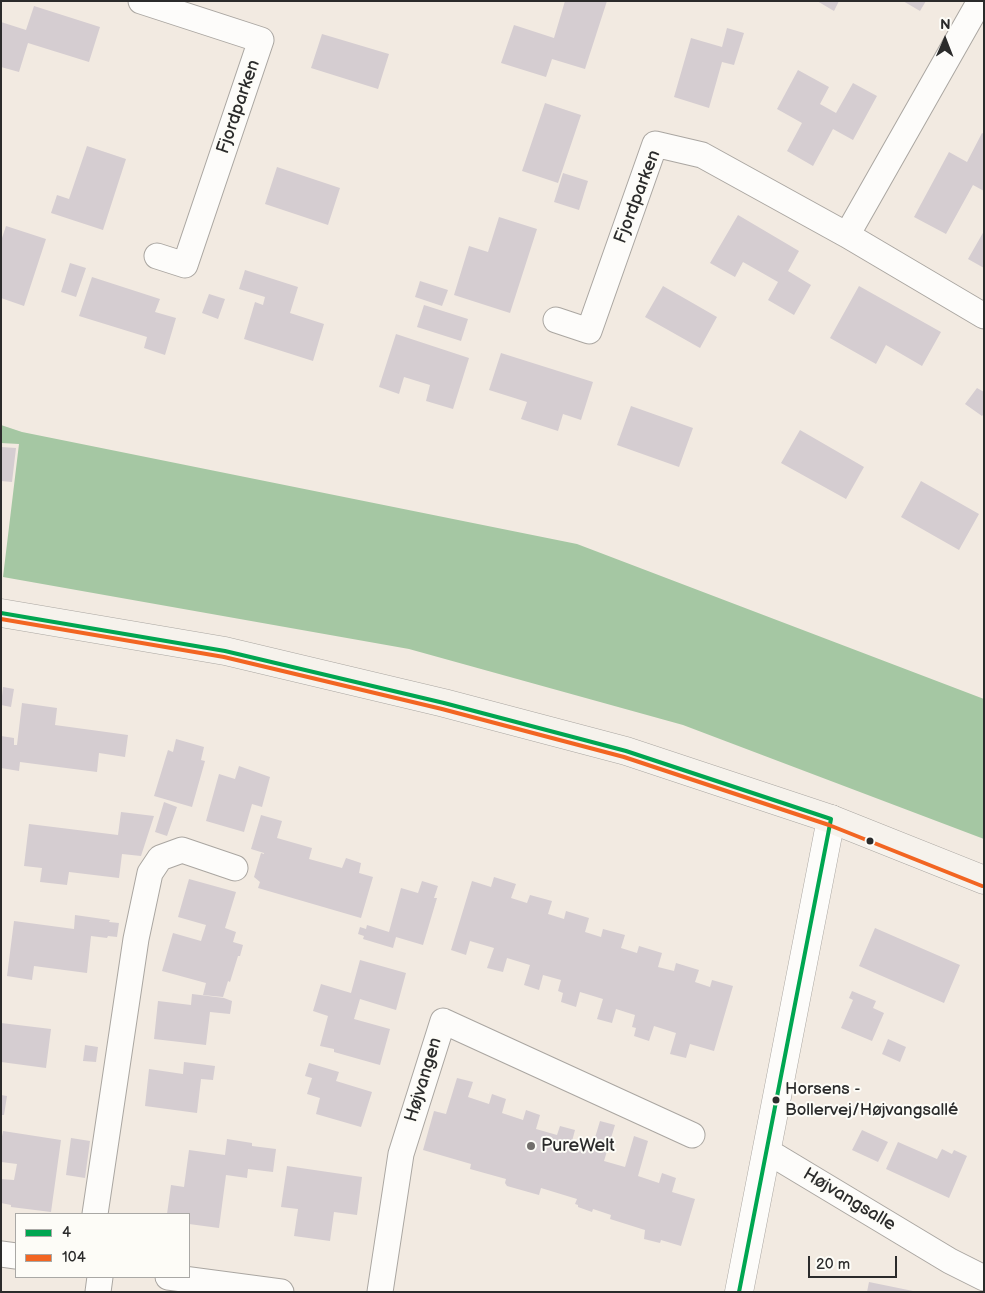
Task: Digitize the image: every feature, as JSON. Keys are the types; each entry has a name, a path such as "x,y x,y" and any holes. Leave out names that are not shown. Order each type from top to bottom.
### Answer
{"main road":[{"path":"1,613 225,651 444,703 626,751 831,820 984,880"}],"street":[{"name":"Fjordparken","path":"140,1 261,40 185,265 157,256"},
{"path":"847,235 980,1"},
{"name":"Fjordparken","path":"556,320 589,331 655,144 702,155 847,235 984,316"},
{"path":"739,1292 831,820"},
{"path":"95,1213 136,939 150,873 160,858 182,850 235,868"},
{"name":"Højvangen","path":"380,1292 401,1154 442,1020 692,1135"},
{"name":"Højvangsalle","path":"768,1151 950,1261 984,1278"},
{"path":"1,1254 15,1256"},
{"path":"98,1292 100,1278"},
{"path":"176,1278 281,1292"}],"green space":[{"path":"1,425 22,432 577,544 984,699 984,839 683,725 409,649 3,577 19,444 1,443"}],"building":[{"path":"565,1 607,1 585,69 552,59 546,77 501,63 514,25 554,38"},
{"path":"817,1 839,1 834,11"},
{"path":"903,1 926,1 920,11"},
{"path":"34,6 100,27 89,62 28,43 19,72 1,67 1,22 26,30"},
{"path":"727,28 744,33 734,65 722,62 709,108 674,97 691,38 722,47"},
{"path":"322,34 389,54 378,89 311,68"},
{"path":"798,70 829,87 820,104 836,113 853,83 877,96 853,140 833,129 813,166 787,151 802,123 777,109"},
{"path":"545,103 581,115 558,183 522,171"},
{"path":"982,133 984,134 984,191 973,185 946,234 914,217 949,152 967,162"},
{"path":"87,146 126,159 103,230 51,213 57,195 69,199"},
{"path":"277,167 340,188 328,225 265,204"},
{"path":"563,173 588,181 579,210 554,202"},
{"path":"738,215 799,251 788,271 811,285 794,315 768,300 778,282 743,262 735,277 710,263"},
{"path":"499,217 537,229 510,313 454,295 469,246 488,252"},
{"path":"6,226 46,239 24,306 1,298 1,241"},
{"path":"984,231 984,268 968,259"},
{"path":"70,263 86,268 76,297 61,292"},
{"path":"245,270 298,287 290,313 324,324 313,361 244,339 255,302 263,305 265,297 239,289"},
{"path":"92,277 160,299 155,312 176,318 165,355 144,348 147,337 79,316"},
{"path":"420,281 448,290 442,306 415,297"},
{"path":"663,286 717,317 700,348 645,317"},
{"path":"859,286 941,332 922,366 886,345 876,364 830,338"},
{"path":"209,294 225,299 218,319 202,313"},
{"path":"424,305 468,319 461,341 417,327"},
{"path":"396,334 469,358 453,409 426,401 430,385 404,377 399,394 379,387"},
{"path":"501,353 593,382 581,420 563,414 558,431 521,419 527,402 489,390"},
{"path":"977,388 984,392 984,414 982,416 965,404"},
{"path":"631,406 693,428 679,467 617,445"},
{"path":"800,430 864,467 846,499 781,463"},
{"path":"1,447 16,448 12,482 1,481"},
{"path":"921,481 979,514 959,550 901,517"},
{"path":"3,687 14,689 11,707 1,705"},
{"path":"22,703 57,708 55,725 128,735 125,757 99,753 97,772 20,762 19,771 1,768 1,736 14,738 14,745 17,745"},
{"path":"176,739 204,747 201,760 205,761 192,807 154,796 168,750 173,752"},
{"path":"239,766 270,777 262,807 252,804 244,832 206,821 219,774 235,779"},
{"path":"164,802 177,807 167,836 155,832"},
{"path":"121,812 154,816 141,856 122,854 119,878 69,872 67,885 40,882 42,868 24,866 29,824 118,835"},
{"path":"261,815 282,821 277,838 312,848 309,859 342,868 346,858 361,863 359,873 373,877 361,918 258,888 260,882 254,877 261,853 264,853 251,849"},
{"path":"494,877 516,884 511,898 527,903 530,895 552,901 548,914 564,919 566,911 589,918 585,932 601,937 603,929 625,935 621,948 637,953 639,946 662,953 658,967 674,971 676,963 699,970 695,982 710,987 712,980 733,986 714,1051 690,1044 686,1058 670,1054 676,1033 654,1026 649,1041 634,1036 636,1028 632,1027 635,1015 616,1009 612,1023 597,1019 603,999 580,992 576,1007 561,1002 563,993 558,991 561,980 543,975 539,990 524,985 530,965 507,958 503,972 487,968 494,948 470,941 466,955 451,950 472,881 491,887"},
{"path":"189,879 236,892 225,928 236,932 233,942 243,945 223,997 203,995 206,983 162,971 173,933 201,941 206,925 178,917"},
{"path":"422,881 438,886 434,898 437,898 423,945 396,937 393,948 363,939 364,936 358,934 360,927 366,929 367,925 389,932 401,888 418,893"},
{"path":"75,915 119,923 117,937 91,936 87,973 34,966 32,980 7,976 14,921 74,929"},
{"path":"875,928 960,965 944,1003 859,966"},
{"path":"360,960 406,973 396,1010 360,999 354,1019 390,1029 380,1065 320,1046 328,1016 313,1011 321,984 351,993"},
{"path":"852,991 876,1001 873,1008 884,1013 872,1041 841,1028 853,1000 849,998"},
{"path":"192,994 224,998 232,1001 230,1014 210,1012 206,1045 154,1039 158,1001 191,1005"},
{"path":"1,1023 51,1029 46,1068 1,1062"},
{"path":"888,1039 906,1047 900,1062 882,1054"},
{"path":"85,1045 98,1047 96,1062 83,1061"},
{"path":"184,1062 215,1066 213,1080 201,1079 197,1113 145,1106 149,1069 183,1074"},
{"path":"309,1063 339,1072 336,1081 372,1092 361,1127 316,1114 320,1098 307,1094 312,1078 305,1076"},
{"path":"457,1078 473,1082 468,1097 489,1104 492,1094 506,1099 502,1113 523,1120 526,1110 540,1115 536,1129 557,1135 560,1126 575,1130 571,1145 591,1151 600,1121 615,1125 604,1161 625,1167 634,1136 648,1141 638,1176 659,1183 662,1173 676,1178 672,1192 695,1199 681,1246 661,1240 660,1243 644,1239 645,1230 610,1219 611,1215 593,1209 592,1212 578,1207 575,1204 577,1199 541,1188 539,1195 507,1186 505,1183 506,1179 470,1169 471,1164 423,1150 434,1111 446,1114"},
{"path":"1,1095 7,1096 4,1115 1,1115"},
{"path":"862,1130 888,1142 878,1162 852,1150"},
{"path":"3,1131 61,1140 51,1212 11,1207 11,1205 1,1203 1,1179 14,1180 17,1164 1,1162"},
{"path":"71,1138 90,1141 85,1178 66,1175"},
{"path":"227,1139 252,1143 252,1146 276,1149 273,1172 248,1169 247,1178 226,1175 219,1228 190,1224 190,1213 167,1213 171,1185 184,1187 189,1150 225,1155"},
{"path":"898,1142 937,1159 942,1149 952,1154 954,1150 967,1156 949,1198 886,1169"},
{"path":"287,1166 362,1177 357,1215 334,1212 330,1241 294,1236 298,1209 281,1207"},
{"path":"869,1282 913,1291 913,1292 867,1292"}],"transit line":[{"name":"4","path":"1,613 225,651 444,703 626,751 831,819 739,1292"},
{"name":"104","path":"1,619 224,657 442,709 624,757 829,825 982,886"}],"place":[{"name":"Horsens - Bollervej/Højvangsallé","path":"776,1100"},
{"name":"PureWelt","path":"531,1146"}]}
